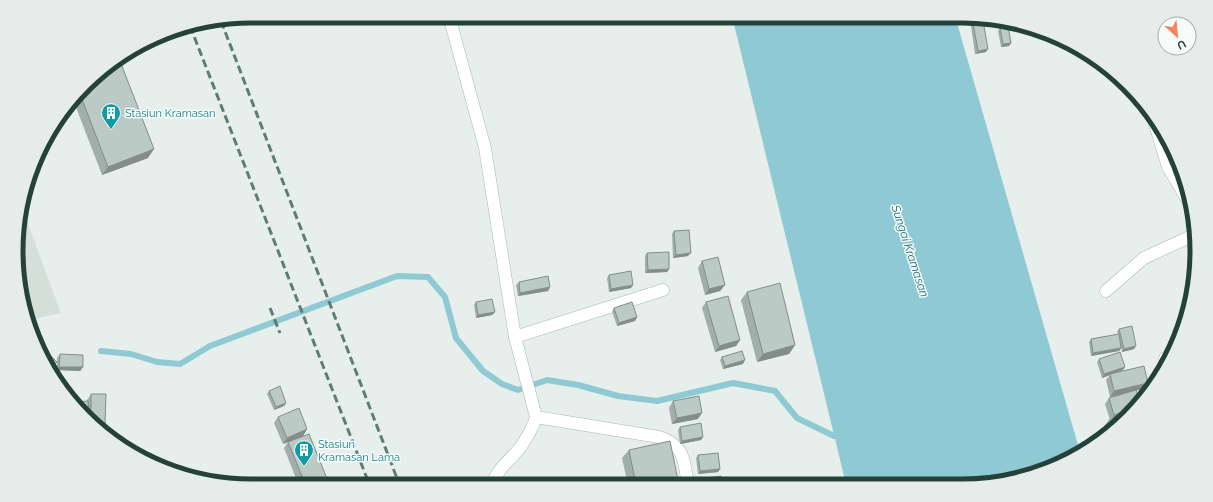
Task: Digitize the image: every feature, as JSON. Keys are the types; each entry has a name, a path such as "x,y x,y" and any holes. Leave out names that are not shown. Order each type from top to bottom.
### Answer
{"street":[{"path":"451,23 485,148 515,337 536,418 532,430 522,446 499,472 496,479"},
{"path":"1159,137 1168,166 1181,189"},
{"path":"1106,291 1144,258 1190,237"},
{"path":"515,337 663,290"},
{"path":"536,418 659,437 669,440 678,448 684,458 687,479"}],"shaded area":[{"path":"26,217 61,313 34,319 27,295 23,266 23,236"}],"water":[{"name":"Sungai Kramasan","path":"734,23 957,23 1078,447 1049,462 1035,467 1006,475 992,477 977,479 845,479"}],"building":[{"path":"973,23 984,24 988,49 978,51"},
{"path":"1000,28 1008,28 1011,43 1003,44"},
{"name":"Stasiun Kramasan","path":"121,63 154,149 108,167 82,99"},
{"path":"689,230 691,253 676,255 674,231"},
{"path":"669,252 669,269 648,270 647,253"},
{"path":"718,257 725,285 709,289 702,261"},
{"path":"631,271 633,285 611,289 609,275"},
{"path":"548,276 550,287 520,293 519,282"},
{"path":"780,283 795,345 763,354 747,292"},
{"path":"728,296 740,340 719,346 706,302"},
{"path":"492,299 495,312 478,315 476,302"},
{"path":"632,302 637,317 619,323 614,308"},
{"path":"1132,326 1136,346 1124,349 1119,329"},
{"path":"1119,334 1121,348 1093,353 1091,339"},
{"path":"742,351 745,360 725,366 722,357"},
{"path":"47,352 57,362 54,365"},
{"path":"1120,352 1125,367 1104,374 1099,359"},
{"path":"60,354 83,355 83,367 59,367"},
{"path":"1144,366 1148,383 1114,391 1110,374"},
{"path":"280,386 286,403 276,407 269,391"},
{"path":"1136,390 1138,396 1122,413 1114,415 1109,398"},
{"path":"91,394 106,394 105,425 91,413"},
{"path":"699,396 702,413 677,418 673,401"},
{"path":"88,401 89,410 81,402"},
{"path":"299,408 307,429 287,438 278,417"},
{"path":"1116,418 1110,424 1109,420"},
{"path":"701,423 703,437 682,441 680,427"},
{"name":"Stasiun Kramasan Lama","path":"309,434 327,479 303,479 288,442"},
{"path":"670,441 678,479 635,479 629,450"},
{"path":"718,453 720,469 700,471 698,455"},
{"path":"721,476 721,479 700,479"}],"waterway":[{"path":"101,351 131,354 157,362 180,364 210,346 397,276 428,277 445,297 456,338 483,371 502,384 518,390 547,380 578,385 618,396 657,401 733,383 775,391 797,418 834,436 842,436"}],"railway":[{"path":"222,25 397,479"},
{"path":"192,31 367,479"},
{"path":"270,308 280,333"}],"place":[{"name":"Stasiun Kramasan","path":"111,130"},
{"name":"Stasiun Kramasan Lama","path":"304,467"}]}
